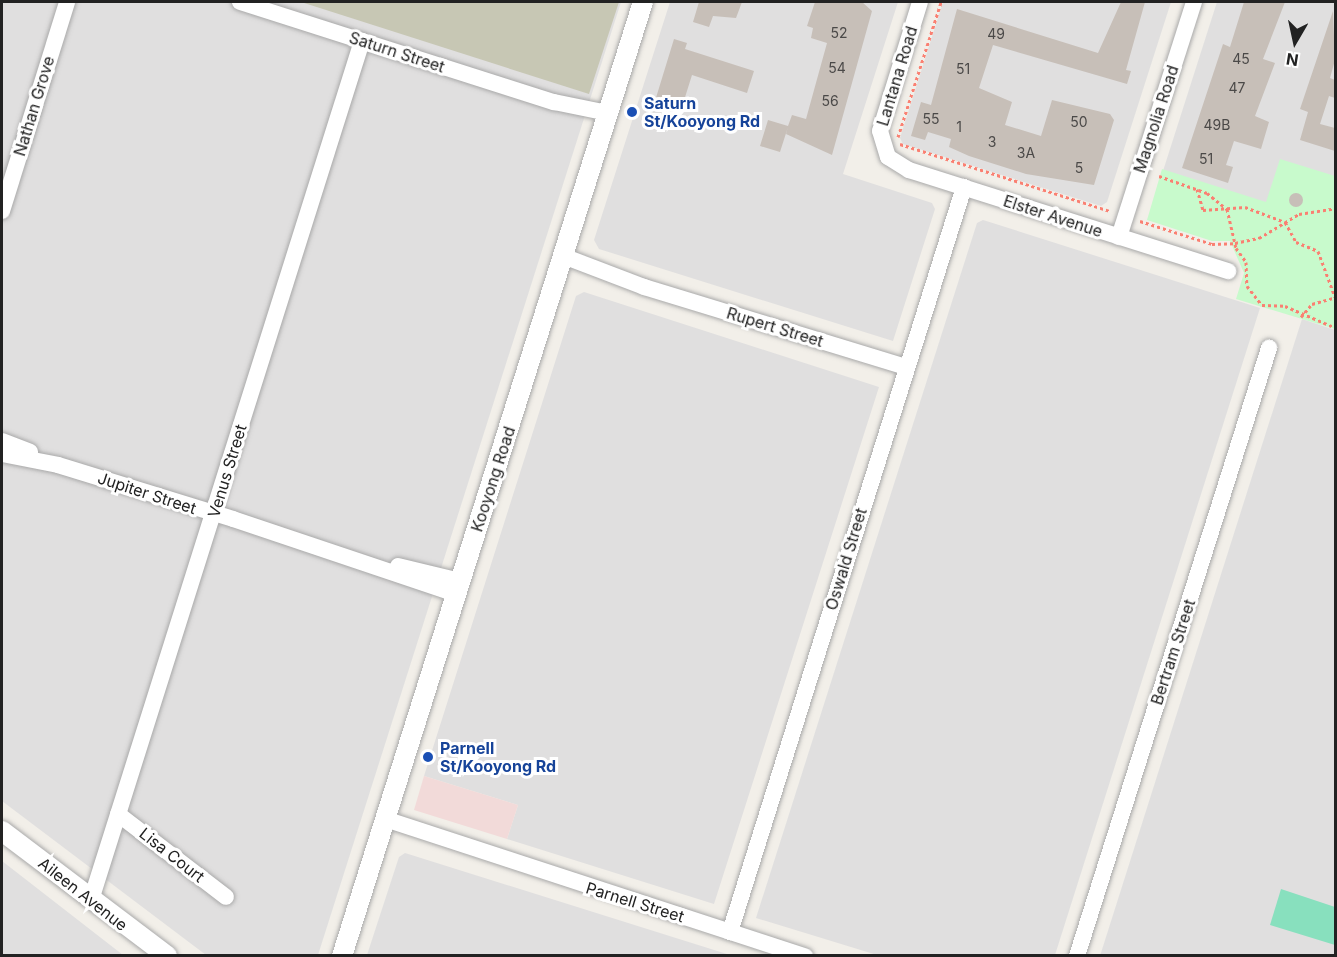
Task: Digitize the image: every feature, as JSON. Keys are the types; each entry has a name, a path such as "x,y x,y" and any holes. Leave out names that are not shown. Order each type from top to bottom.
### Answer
{"street":[{"name":"Nathan Grove","path":"2,211 67,2"},
{"name":"Saturn Street","path":"240,2 607,118"},
{"name":"Kooyong Road","path":"342,956 643,2"},
{"name":"Lantana Road","path":"884,151 882,125 920,2"},
{"name":"Magnolia Road","path":"1119,237 1194,2"},
{"name":"Venus Street","path":"91,900 362,41"},
{"name":"Elster Avenue","path":"884,151 897,164 1228,271"},
{"name":"Oswald Street","path":"730,932 964,187"},
{"name":"Rupert Street","path":"561,262 906,367"},
{"name":"Bertram Street","path":"1077,956 1269,348"},
{"name":"Jupiter Street","path":"2,441 58,465 458,588"},
{"name":"Jupiter Street","path":"2,454 58,465"},
{"name":"Lisa Court","path":"118,814 226,897"},
{"name":"Parnell Street","path":"383,825 805,956"},
{"name":"Aileen Avenue","path":"2,831 167,956"}],"path":[{"path":"941,2 896,142 1115,212"},
{"path":"1159,176 1197,189 1227,209 1235,243 1246,262 1251,293 1262,305 1285,306 1301,317 1335,328"},
{"path":"1197,189 1203,210 1245,207 1285,222 1296,242 1318,251 1335,297 1312,304 1301,317"},
{"path":"1135,219 1212,244 1235,243 1259,238 1285,222 1314,209 1335,208"}],"shaded area":[{"path":"2,2 621,2 318,955 206,955 2,801"},
{"path":"301,2 619,2 589,94"},
{"path":"670,2 898,2 843,174 932,203 935,209 893,341 599,249 594,240"},
{"path":"943,2 1171,2 1107,202 1101,206 903,144 900,138"},
{"path":"1217,2 1335,2 1335,176 1266,205 1163,171"},
{"path":"983,220 1260,308 1055,955 877,955 756,918 977,223"},
{"path":"584,292 879,387 714,904 507,839 518,805 424,776 576,296"},
{"path":"1302,319 1335,330 1335,955 1100,956"},
{"path":"424,776 518,805 507,839 414,810"},
{"path":"405,853 730,955 367,955 399,857"},
{"path":"2,861 123,955 2,955"}],"green space":[{"path":"1280,159 1335,176 1335,329 1236,299 1244,273 1230,241 1212,241 1147,220 1162,169 1266,202"},
{"path":"1281,889 1335,907 1335,945 1270,925"}],"building":[{"path":"699,2 742,2 736,18 713,16 709,27 693,22"},
{"path":"815,2 862,2 872,11 832,155 786,134 788,127 780,152 760,146 768,120 788,126 792,115 806,119 827,43 811,38 813,28 807,26"},
{"path":"1121,2 1145,2 1126,70 1131,71 1127,84 993,45 979,88 1012,102 1005,125 1041,136 1052,100 1110,114 1114,120 1094,185 1026,174 969,156 949,147 951,139 928,132 925,140 911,136 921,102 931,105 957,9 1098,53"},
{"path":"1244,2 1285,2 1263,59 1275,63 1255,116 1269,122 1261,149 1234,141 1226,165 1233,167 1228,183 1182,168 1223,44 1230,47"},
{"path":"1333,11 1335,60 1330,78 1335,80 1335,98 1329,96 1320,124 1335,128 1335,151 1300,140 1308,112 1300,109"},
{"path":"674,39 687,43 685,49 754,71 747,93 692,75 681,110 663,109 655,101"},
{"path":"1296,193 1301,195 1303,200 1301,205 1296,207 1291,205 1289,200 1291,195"}],"place":[{"name":"Saturn St/Kooyong Rd","path":"632,112"},
{"name":"Parnell St/Kooyong Rd","path":"428,757"}]}
